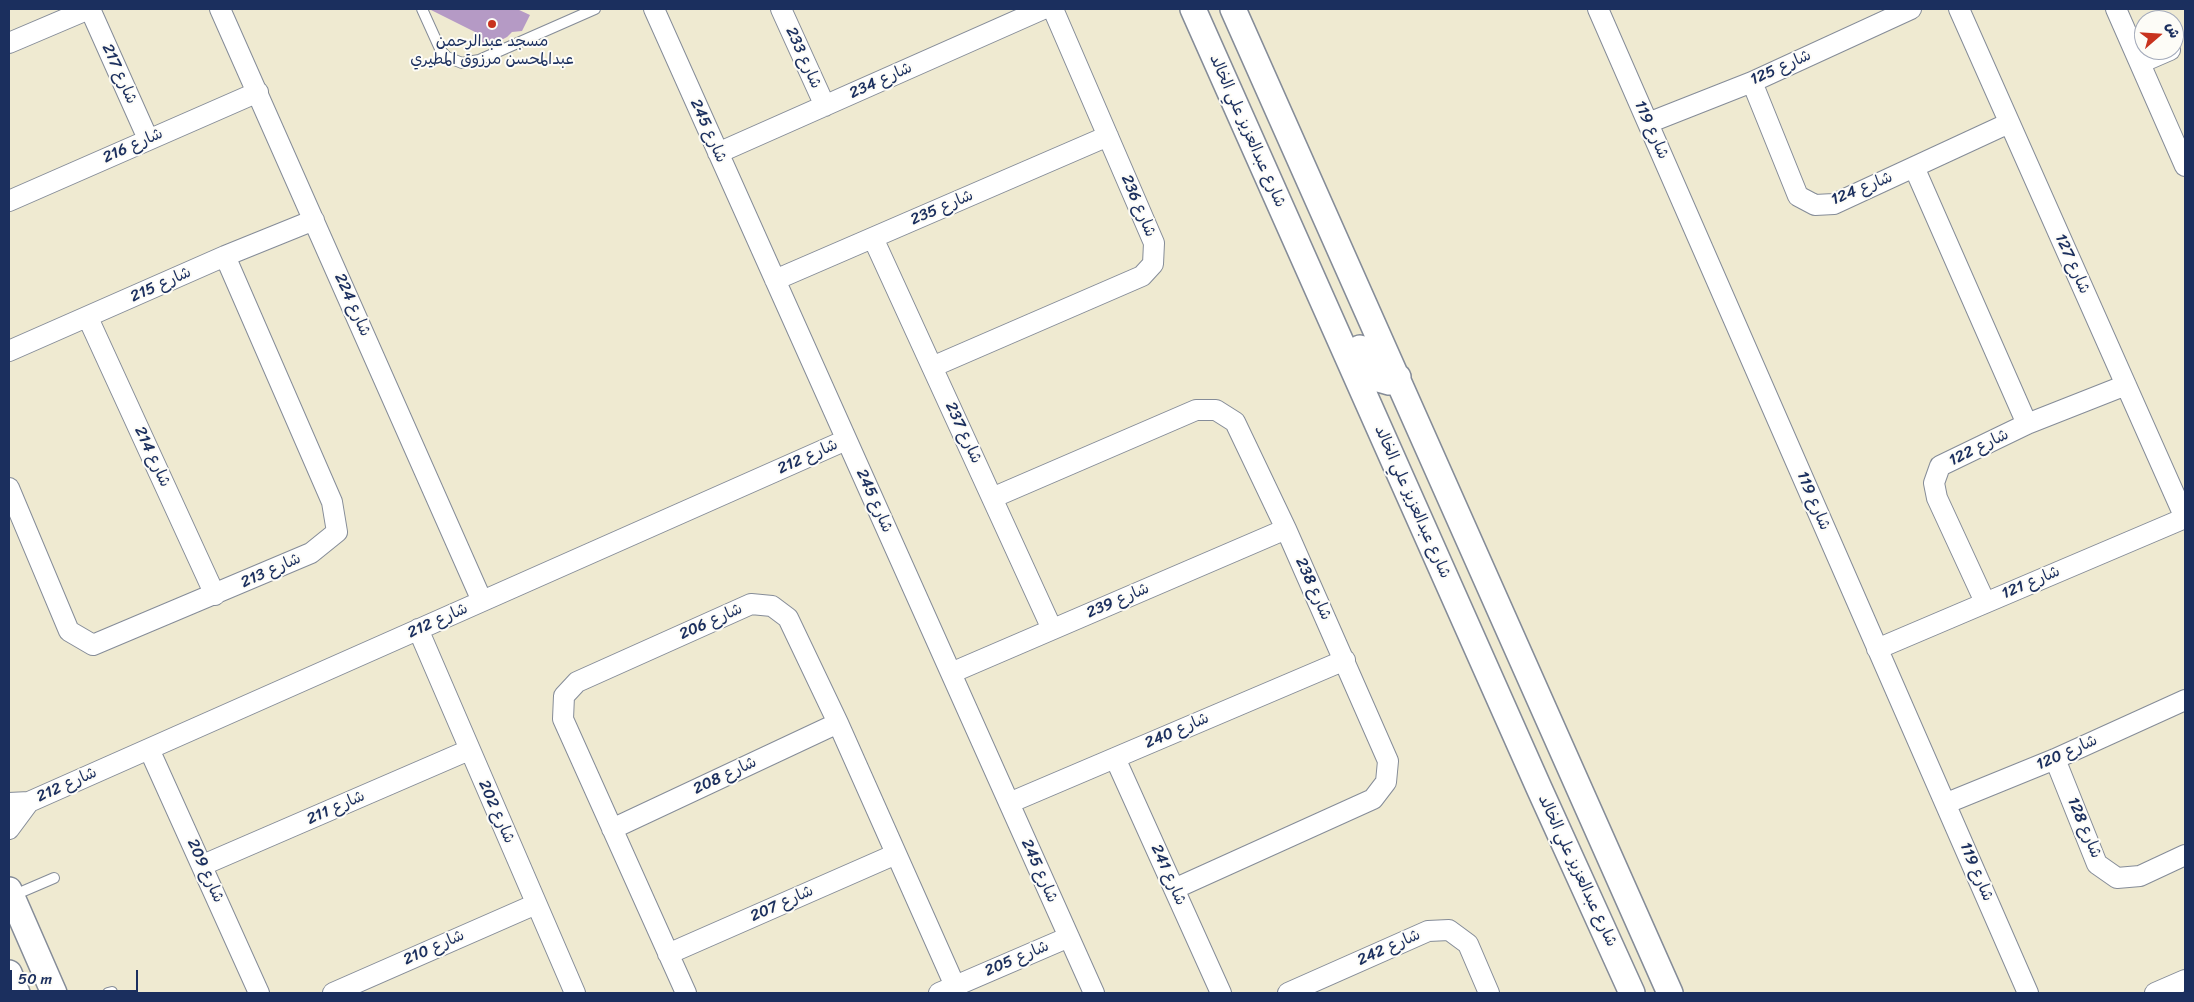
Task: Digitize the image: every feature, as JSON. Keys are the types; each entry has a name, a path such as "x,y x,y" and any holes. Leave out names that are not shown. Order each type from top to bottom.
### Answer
{"street":[{"path":"9,43 90,9"},
{"name":"شارع 217","path":"90,9 148,139"},
{"name":"شارع 224","path":"220,9 482,601"},
{"name":"شارع 245","path":"654,9 1094,993"},
{"name":"شارع 233","path":"781,9 825,106"},
{"name":"شارع 234","path":"718,153 1043,9"},
{"name":"شارع 236","path":"932,367 1142,276 1152,264 1154,242 1053,9"},
{"name":"شارع عبدالعزيز علي الخالد","path":"1193,9 1632,993"},
{"name":"شارع عبدالعزيز علي الخالد","path":"1233,9 1670,993"},
{"name":"شارع 119","path":"1598,9 1877,649 1947,803 2028,993"},
{"name":"شارع 125","path":"1648,123 1752,82 1911,9"},
{"name":"شارع 127","path":"1958,9 2185,518"},
{"path":"2116,9 2185,166"},
{"path":"2140,63 2147,60"},
{"name":"شارع 124","path":"1752,82 1798,196 1815,204 1834,204 2009,124"},
{"name":"شارع 216","path":"9,202 258,92"},
{"name":"شارع 235","path":"775,280 1108,136"},
{"path":"1914,167 2027,424"},
{"name":"شارع 215","path":"9,351 88,318 225,256 314,220"},
{"name":"شارع 237","path":"873,238 1052,629"},
{"path":"1296,240 1314,257 1331,282 1372,374 1384,382 1398,377"},
{"name":"شارع 213","path":"9,488 69,631 93,644 215,595 311,553 337,532 332,502 225,256"},
{"name":"شارع 214","path":"88,318 215,595"},
{"name":"شارع 122","path":"1985,602 1937,498 1934,483 1940,466 2027,424 2126,385"},
{"name":"شارع 238","path":"992,498 1196,410 1216,410 1235,422 1286,529 1388,761 1386,782 1373,800 1174,889"},
{"name":"شارع 212","path":"9,828 19,802 149,749 846,440"},
{"name":"شارع 121","path":"1877,649 2185,518"},
{"name":"شارع 239","path":"950,673 1286,529"},
{"name":"شارع 206","path":"686,993 563,719 564,696 577,682 751,604 772,606 788,618 838,723 896,854 947,990"},
{"name":"شارع 202","path":"418,630 575,993"},
{"name":"شارع 240","path":"1009,803 1345,660"},
{"name":"شارع 120","path":"1947,803 2055,759 2185,700"},
{"name":"شارع 208","path":"612,829 838,723"},
{"name":"شارع 209","path":"149,749 259,993"},
{"name":"شارع 211","path":"203,866 469,750"},
{"name":"شارع 241","path":"1115,758 1221,993"},
{"name":"شارع 128","path":"2055,759 2097,864 2117,878 2140,876 2185,855"},
{"path":"1539,788 1545,776 1553,774 1556,776 1597,865 1614,893 1635,916"},
{"name":"شارع 207","path":"668,954 896,854"},
{"path":"10,893 54,993"},
{"name":"شارع 210","path":"333,993 536,904"},
{"name":"شارع 242","path":"1288,993 1428,931 1449,930 1468,944 1489,993"},
{"name":"شارع 205","path":"947,990 1069,937"},
{"path":"9,973 17,993"},
{"path":"2155,993 2185,980"}],"lane":[{"path":"422,9 441,51 454,61 462,63 479,60 595,9"},
{"path":"10,893 54,878"}],"building":[{"name":"مسجد عبدالرحمن عبدالمحسن مرزوق المطيري","path":"429,9 517,9 530,15 522,31 512,32 507,37 488,47 481,43 481,35"}],"place":[{"name":"مسجد عبدالرحمن عبدالمحسن مرزوق المطيري","path":"492,24"}]}
